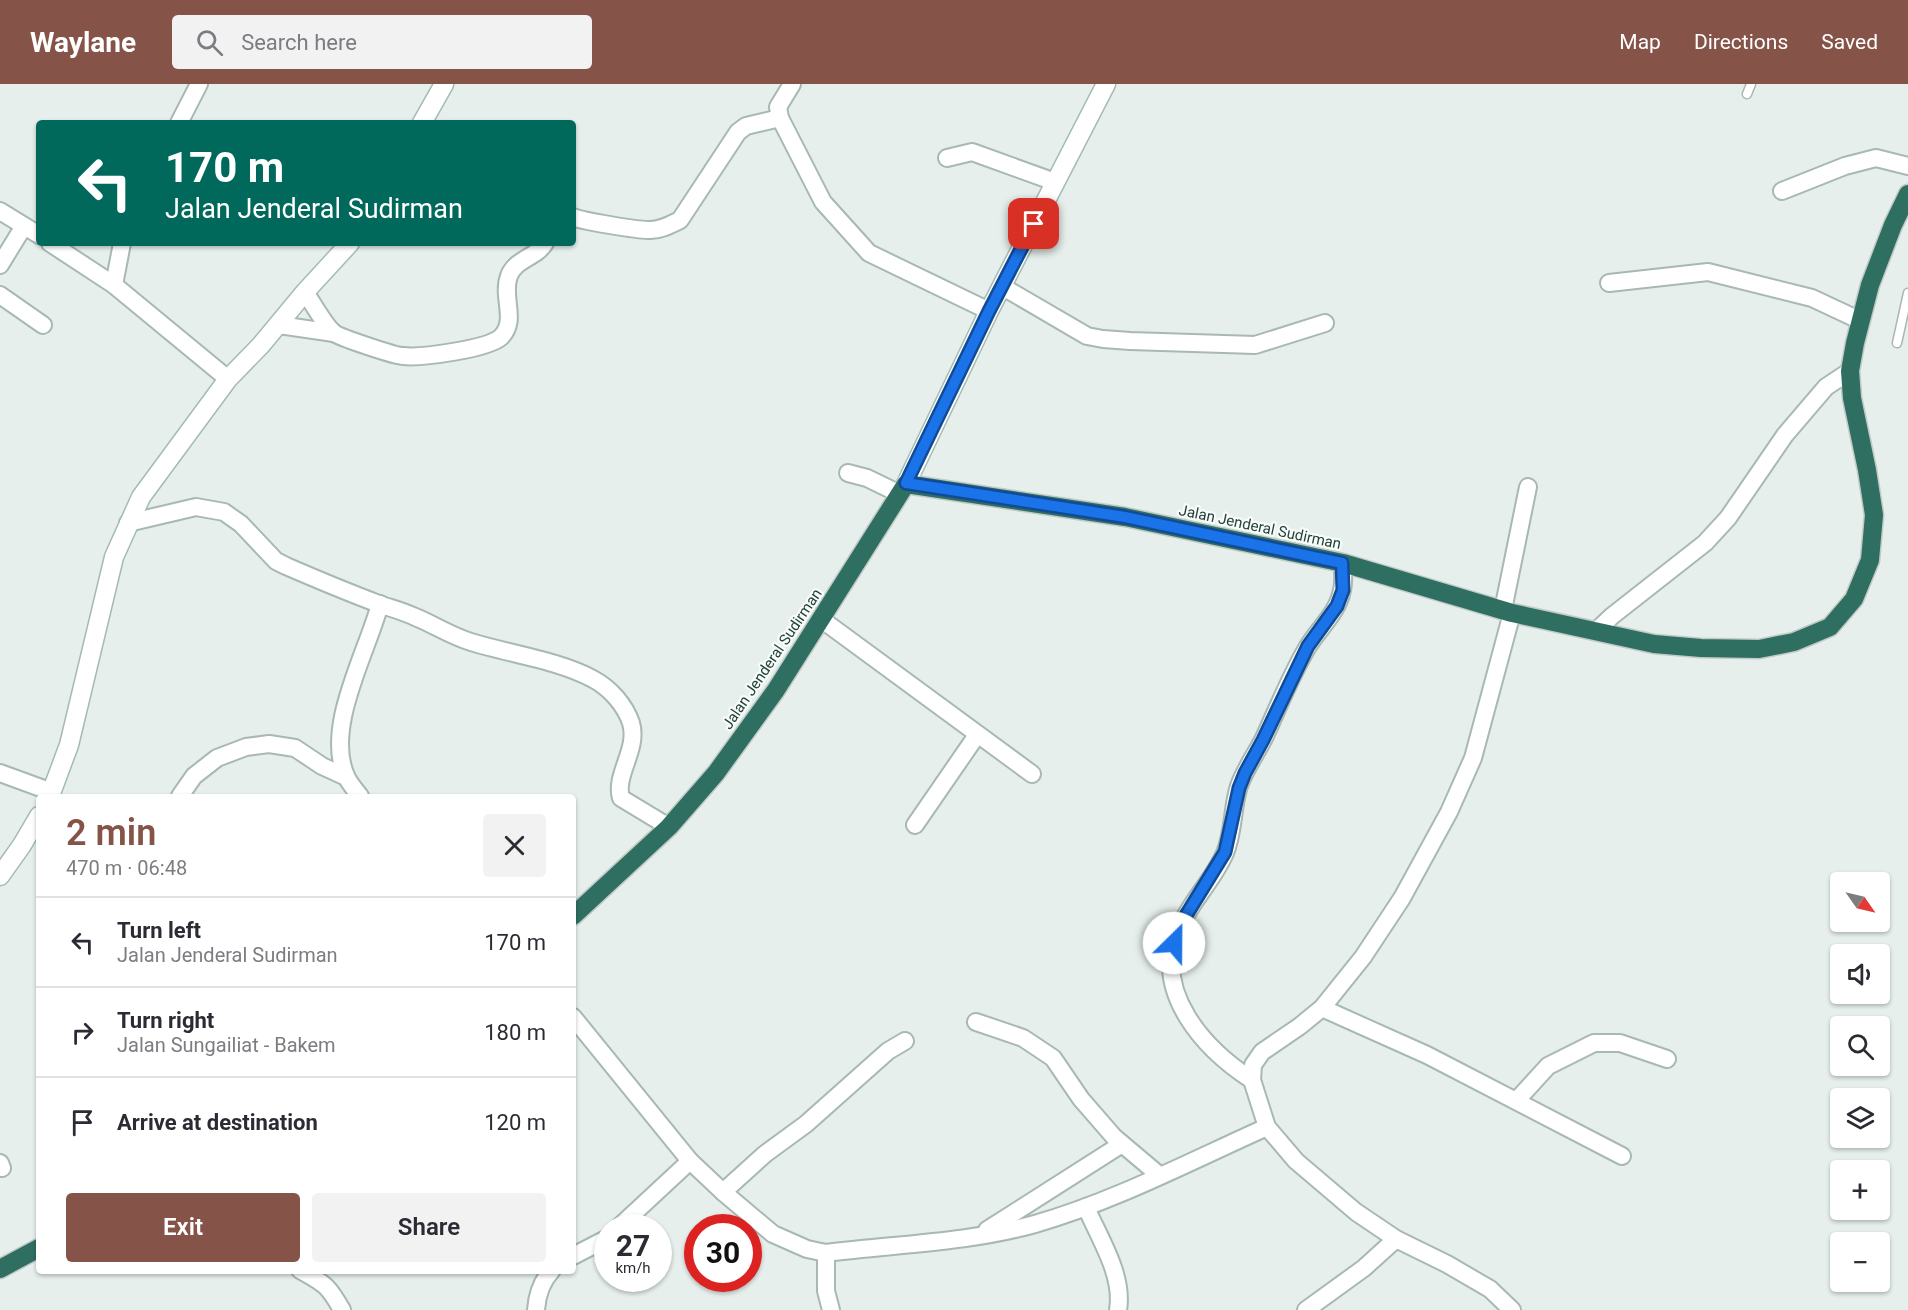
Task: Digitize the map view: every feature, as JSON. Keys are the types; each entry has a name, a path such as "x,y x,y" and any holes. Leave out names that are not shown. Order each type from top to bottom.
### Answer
{"highway":[{"name":"Jalan Jenderal Sudirman","path":"576,912 669,827 716,773 776,690 903,489 1125,517 1342,563 1507,612 1654,644 1759,649 1794,642 1830,627 1854,599 1870,560 1874,515 1852,398 1851,371 1870,285 1893,225 1908,194"},
{"path":"0,1269 36,1250"}],"main road":[{"path":"424,120 444,84"},
{"path":"903,489 989,311 1106,84"},
{"path":"51,794 69,744 114,556 141,496 228,379 279,325 305,292 347,246"},
{"path":"0,876 36,826"}],"street":[{"path":"181,120 199,84"},
{"path":"792,84 778,107 780,118 823,202 869,254 989,311"},
{"path":"576,218 649,230 666,227 680,220 738,132 746,126 780,118"},
{"path":"947,159 972,152 1055,182"},
{"path":"1782,191 1845,166 1876,158 1908,166"},
{"path":"0,211 36,234"},
{"path":"0,266 24,226"},
{"path":"55,246 114,285 228,379"},
{"path":"114,285 121,246"},
{"path":"279,325 334,333 402,356 453,352 495,343 510,322 507,286 509,277 516,265 536,253 542,246"},
{"path":"1609,283 1708,272 1812,298 1861,321"},
{"path":"1003,286 1087,336 1112,340 1255,345 1325,323"},
{"path":"305,292 334,333"},
{"path":"0,295 43,325"},
{"path":"1596,631 1705,543 1728,518 1785,435 1826,387 1851,371"},
{"path":"848,473 903,489"},
{"path":"1512,1310 1490,1289 1447,1264 1396,1239 1356,1212 1296,1161 1267,1127 1252,1080 1253,1065 1262,1052 1322,1008 1364,957 1402,898 1449,812 1473,758 1507,612 1527,487"},
{"path":"128,524 196,507 224,512 241,524 276,561 412,615 469,641 573,671 593,680 610,691 631,722 633,734 621,782 621,798 669,827"},
{"path":"1252,1080 1222,1059 1184,1013 1173,987 1172,955 1177,931 1225,852 1239,788 1245,773 1308,646 1337,606 1343,590 1342,563"},
{"path":"359,794 346,777 340,746 340,726 380,604"},
{"path":"821,619 1032,774"},
{"path":"915,825 977,735"},
{"path":"181,794 194,776 217,758 246,747 270,744 295,748 322,766 346,777"},
{"path":"0,773 51,794"},
{"path":"1322,1008 1427,1055 1622,1156"},
{"path":"576,1021 690,1161 723,1192 773,1234 807,1249 826,1253 976,1237 1034,1224 1086,1207 1267,1127"},
{"path":"976,1022 1023,1038 1053,1058 1081,1099 1122,1144 1159,1175"},
{"path":"723,1192 765,1154 806,1124 888,1052 905,1041"},
{"path":"1517,1100 1548,1066 1594,1043 1620,1043 1667,1059"},
{"path":"976,1237 1122,1144"},
{"path":"633,1214 690,1161"},
{"path":"1086,1207 1114,1270 1120,1299 1118,1310"},
{"path":"1306,1310 1356,1274 1396,1239"},
{"path":"576,1254 594,1245"},
{"path":"826,1253 826,1291 831,1310"},
{"path":"307,1274 322,1282 333,1293 342,1310"},
{"path":"536,1310 537,1294 549,1274"}],"lane":[{"path":"1747,94 1751,84"},
{"path":"1897,343 1908,293"}],"route":[{"path":"1034,224 906,483 1125,517 1342,563 1343,590 1337,606 1308,646 1245,773 1239,788 1225,852 1177,931 1174,943"}]}
